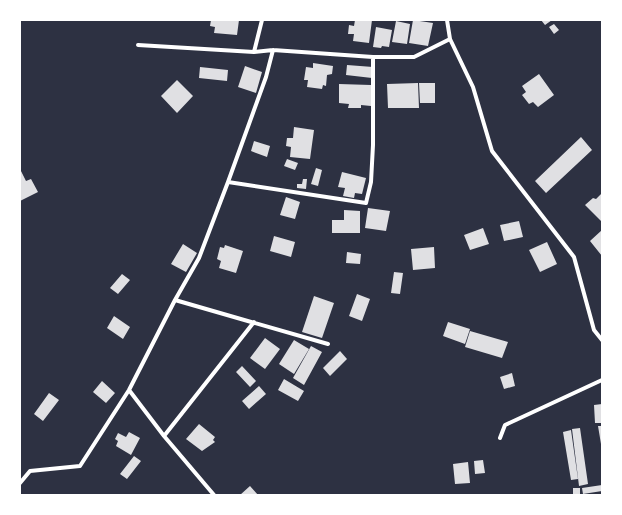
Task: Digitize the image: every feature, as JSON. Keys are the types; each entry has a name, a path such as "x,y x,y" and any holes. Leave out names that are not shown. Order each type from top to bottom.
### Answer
{"street":[{"path":"254,52 262,20"},
{"path":"447,20 450,39 473,87 492,151 574,257 594,330 602,340"},
{"path":"138,45 254,52 273,50 374,57 414,57 450,39"},
{"path":"20,483 30,471 80,466 129,390 198,258 228,182 266,77 273,50"},
{"path":"228,182 366,203 371,182 374,57"},
{"path":"175,300 328,344"},
{"path":"164,436 254,322"},
{"path":"500,438 505,425 602,380"},
{"path":"129,390 164,436 214,495"}],"building":[{"path":"211,20 239,20 237,35 214,33 215,27 210,26"},
{"path":"355,20 372,20 369,43 353,41 354,34 348,34 349,25 354,26"},
{"path":"413,20 433,23 428,46 409,43"},
{"path":"541,20 552,20 545,25"},
{"path":"396,21 410,24 407,44 392,42"},
{"path":"554,24 559,30 554,34 549,27"},
{"path":"376,27 392,30 389,47 373,47"},
{"path":"313,63 333,66 332,74 327,75 326,86 323,85 322,89 307,87 308,80 304,80 306,67 313,68"},
{"path":"347,65 373,67 372,78 346,75"},
{"path":"245,66 262,72 256,93 238,87"},
{"path":"200,67 228,70 227,81 199,78"},
{"path":"539,74 554,95 538,107 533,102 529,104 522,95 526,92 522,86"},
{"path":"177,80 193,96 177,113 161,96"},
{"path":"418,83 419,108 388,108 387,84"},
{"path":"419,83 435,83 435,103 420,103"},
{"path":"339,84 371,85 371,106 361,105 361,108 348,108 349,104 339,103"},
{"path":"294,127 314,130 310,159 290,157 291,147 286,146 287,138 293,138"},
{"path":"581,137 592,150 546,193 535,181"},
{"path":"254,141 270,146 267,157 251,151"},
{"path":"287,159 298,163 295,170 284,166"},
{"path":"316,168 322,170 318,186 311,184"},
{"path":"20,169 26,181 31,179 38,192 20,201"},
{"path":"342,172 366,178 362,194 355,193 354,198 343,196 345,188 338,187"},
{"path":"303,179 307,179 306,189 297,188 297,184 302,184"},
{"path":"602,193 601,221 585,205 593,198 596,199"},
{"path":"286,197 300,202 295,219 280,215"},
{"path":"368,208 390,211 386,231 365,228"},
{"path":"344,210 360,211 360,233 332,233 332,220 344,220"},
{"path":"519,221 523,237 504,241 500,225"},
{"path":"483,228 489,244 470,250 464,235"},
{"path":"602,230 602,256 590,241"},
{"path":"274,236 295,242 291,257 270,251"},
{"path":"547,242 557,264 540,272 529,250"},
{"path":"183,244 197,253 186,272 171,264"},
{"path":"225,245 243,251 236,273 219,268 221,261 217,259 220,247 224,248"},
{"path":"434,247 435,268 413,270 411,249"},
{"path":"347,252 361,254 360,264 346,263"},
{"path":"394,272 403,273 400,294 391,293"},
{"path":"122,274 130,280 118,294 110,288"},
{"path":"357,294 370,299 362,321 349,316"},
{"path":"314,296 334,303 322,338 302,332"},
{"path":"114,316 130,327 123,339 107,328"},
{"path":"448,322 470,329 465,344 443,336"},
{"path":"470,331 508,342 502,358 465,347"},
{"path":"265,338 280,349 265,369 250,358"},
{"path":"294,340 309,349 294,374 279,364"},
{"path":"311,346 322,352 304,385 293,378"},
{"path":"340,351 347,359 330,376 323,368"},
{"path":"242,366 256,381 250,387 236,372"},
{"path":"512,373 515,386 504,389 500,377"},
{"path":"284,379 304,391 298,401 278,390"},
{"path":"102,381 115,393 106,403 93,392"},
{"path":"259,386 266,394 249,409 242,401"},
{"path":"49,393 59,400 43,421 34,414"},
{"path":"602,404 602,423 595,423 594,405"},
{"path":"199,424 215,437 213,440 215,442 202,451 186,439"},
{"path":"598,426 602,426 602,444 601,444"},
{"path":"580,428 588,484 579,486 572,429"},
{"path":"571,430 578,479 571,480 563,432"},
{"path":"129,432 140,438 131,455 116,446 118,441 115,439 118,433 126,437"},
{"path":"134,456 141,461 127,479 120,474"},
{"path":"483,460 485,473 475,474 474,461"},
{"path":"468,462 470,483 455,484 453,464"},
{"path":"602,485 602,491 583,494 582,488"},
{"path":"250,486 258,495 240,495"},
{"path":"573,488 580,488 580,495 573,495"}]}
